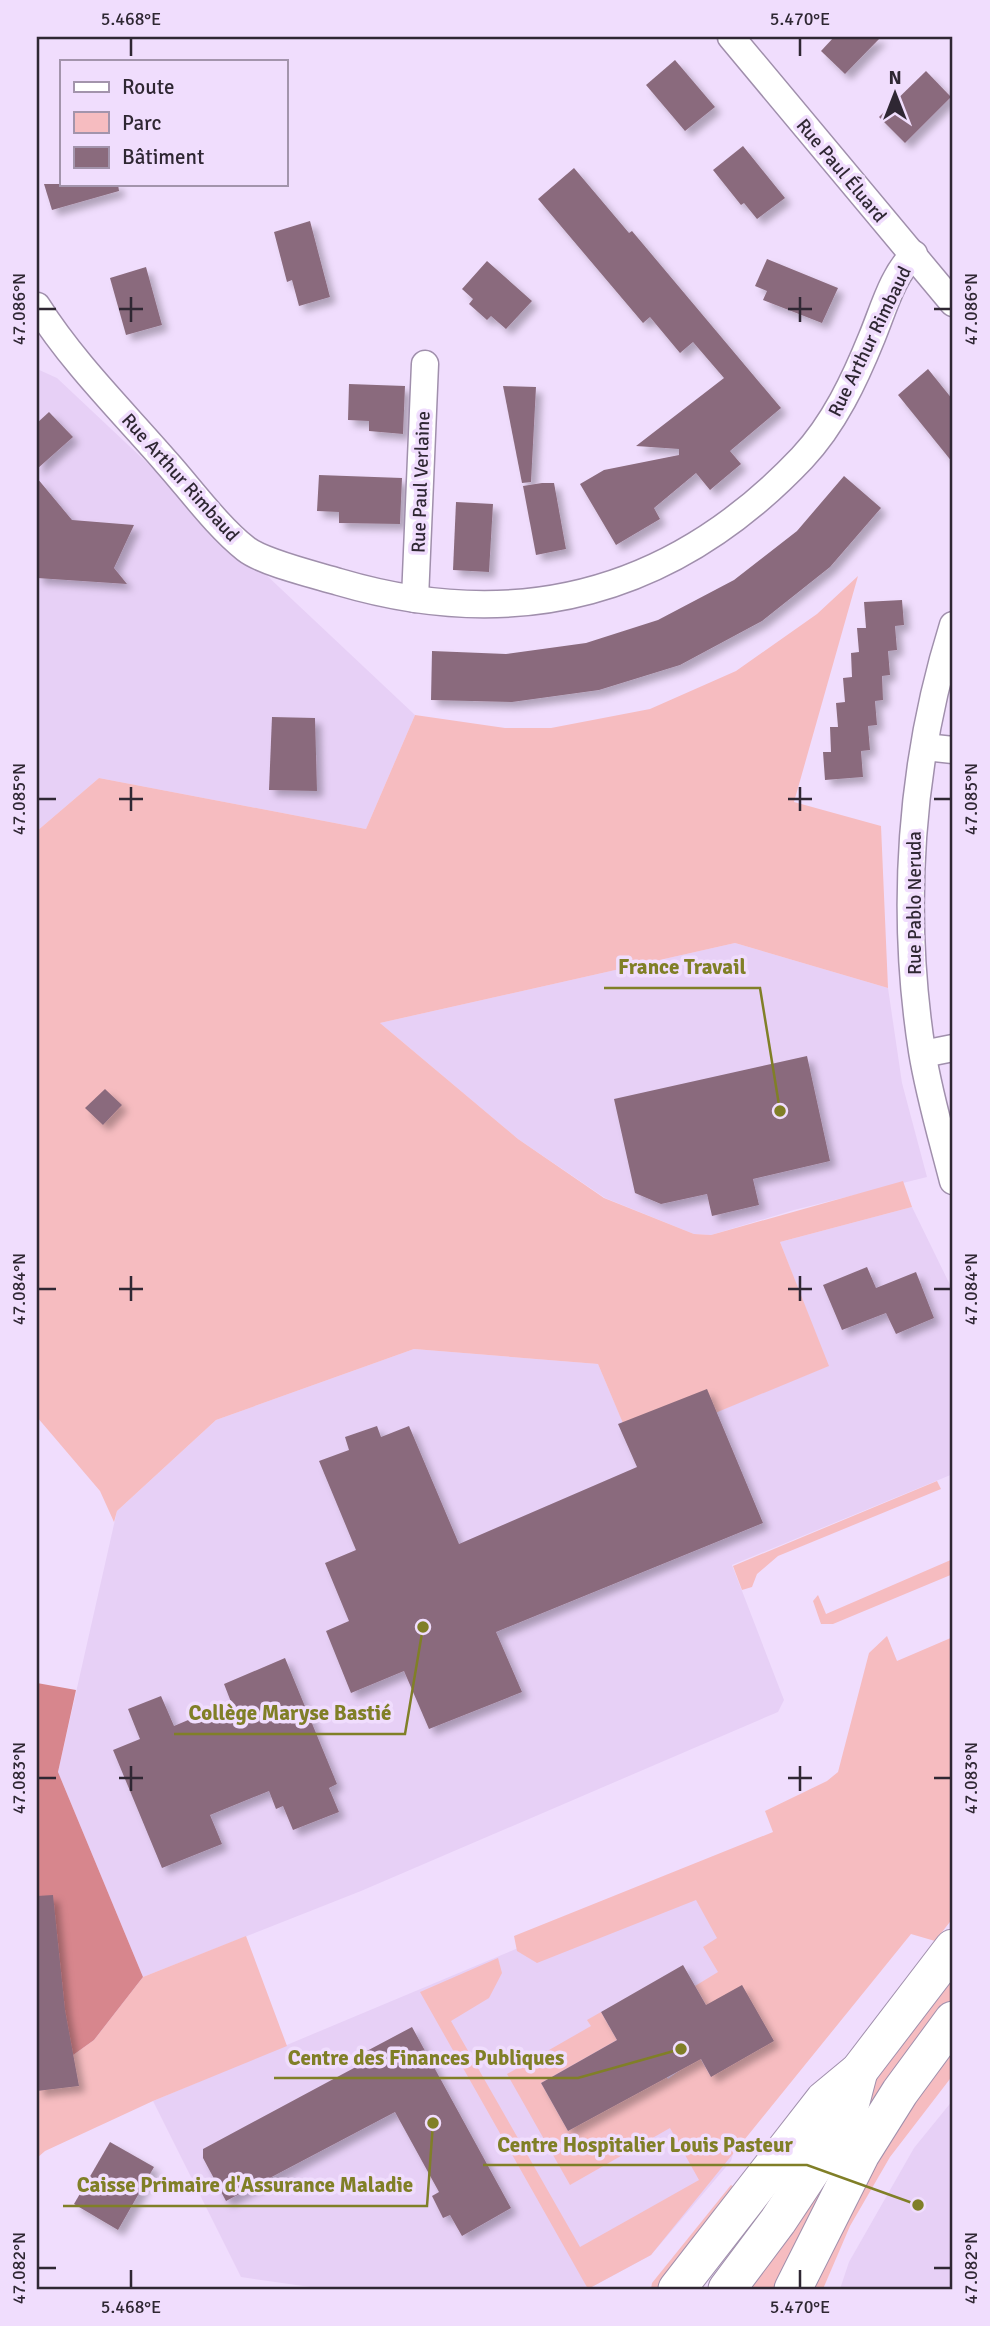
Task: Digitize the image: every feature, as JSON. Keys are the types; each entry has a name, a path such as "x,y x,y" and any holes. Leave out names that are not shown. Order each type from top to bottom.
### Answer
{"main road":[{"path":"677,2289 824,2101 859,2071 953,1948"},
{"path":"793,2289 861,2154 900,2092 953,2020"},
{"path":"727,2289 778,2221 847,2117 859,2071"}],"street":[{"name":"Rue Paul Éluard","path":"731,37 953,303"},
{"name":"Rue Arthur Rimbaud","path":"37,306 68,350 247,550 344,583 415,599 495,604 559,598 628,579 663,565 716,534 790,470 821,435 852,382 895,278 914,254"},
{"name":"Rue Paul Verlaine","path":"415,599 425,364"},
{"name":"Rue Pablo Neruda","path":"953,625 925,747 911,857 913,977 923,1054 953,1181"},
{"path":"925,747 953,750"},
{"path":"923,1054 953,1048"}],"shaded area":[{"path":"37,369 57,378 415,715 366,829 99,778 37,831"},
{"path":"735,943 888,988 902,1083 927,1177 794,1210 711,1235 694,1234 605,1198 518,1139 380,1023"},
{"path":"912,1207 953,1291 953,1474 732,1565 784,1700 778,1712 361,1891 143,1977 58,1772 117,1511 216,1420 414,1349 598,1364 633,1446 828,1366 780,1242"},
{"path":"37,1683 76,1690 58,1772 143,1977 94,2040 37,2081"},
{"path":"831,1817 731,2161 651,2255 588,2289 324,2289 241,2277 153,2101"},
{"path":"953,2100 953,2289 840,2289 849,2262 914,2148"}],"green space":[{"path":"858,576 794,802 881,826 888,988 735,943 380,1023 518,1139 604,1198 694,1234 711,1235 903,1181 912,1207 780,1242 829,1366 633,1447 598,1364 414,1349 216,1420 117,1511 114,1522 100,1491 37,1417 37,831 99,778 366,829 415,715 505,728 551,728 650,709 736,671 817,614"},
{"path":"937,1481 941,1489 778,1556 757,1574 752,1587 742,1590 733,1566"},
{"path":"953,1559 953,1574 833,1624 821,1624 813,1601 818,1595 826,1614"},
{"path":"887,1636 897,1661 953,1637 953,1918 935,1941 911,1934 651,2255 588,2289 420,1992 498,1958 502,1973 489,1998 451,2021 580,2247 699,2180 670,2128 570,2185 507,2074 591,2026 587,2020 601,2012 617,2040 541,2083 568,2131 665,2075 668,2079 699,2056 711,2077 706,2005 695,1986 718,1972 703,1947 717,1938 696,1900 537,1963 517,1951 514,1936 773,1832 765,1811 827,1781 838,1772 869,1653"},
{"path":"246,1936 287,2046 153,2101 45,2151 37,2158 37,2081 94,2040 143,1977"},
{"path":"953,1972 953,1999 902,2064 777,2289 747,2289 893,2051"},
{"path":"953,2043 953,2075 890,2157 850,2226 823,2289 808,2289 843,2214"},
{"path":"731,2185 742,2192 663,2289 651,2289 652,2283"}],"building":[{"path":"834,37 881,37 845,74 821,51"},
{"path":"675,60 715,107 685,131 646,85"},
{"path":"926,71 951,97 905,143 879,117"},
{"path":"743,146 785,198 757,219 744,203 741,205 713,170"},
{"path":"574,168 629,233 632,231 781,408 730,451 741,464 710,490 696,473 654,508 660,519 616,545 580,484 604,470 679,455 679,449 636,446 724,378 693,342 680,353 650,317 643,323 538,199"},
{"path":"44,184 118,186 119,191 52,210"},
{"path":"310,221 330,297 299,306 292,280 287,282 274,232"},
{"path":"767,259 838,288 822,323 763,300 767,291 755,286"},
{"path":"487,261 532,301 506,329 491,316 487,320 469,304 473,299 462,289"},
{"path":"146,267 162,325 126,335 110,278"},
{"path":"928,369 953,400 953,463 898,395"},
{"path":"349,384 405,386 403,434 369,431 369,421 348,420"},
{"path":"503,386 536,387 531,482 522,483"},
{"path":"49,412 73,437 37,469 37,423"},
{"path":"319,475 402,478 400,524 339,523 339,512 317,511"},
{"path":"844,476 881,508 830,567 762,621 680,665 599,690 512,702 431,700 432,651 506,654 586,643 658,620 734,580 797,531"},
{"path":"37,478 72,520 134,525 114,568 127,584 37,578"},
{"path":"554,483 566,549 536,555 523,486"},
{"path":"456,502 493,504 489,572 453,570"},
{"path":"902,600 904,625 895,626 897,650 888,651 890,675 882,676 883,700 875,701 877,725 868,726 870,750 861,751 863,777 825,780 823,752 831,752 830,727 838,727 836,703 845,702 843,678 852,677 851,653 859,652 857,628 866,628 864,602"},
{"path":"272,717 315,718 317,791 269,790"},
{"path":"807,1056 830,1161 753,1179 759,1205 712,1216 707,1194 661,1204 635,1193 614,1099"},
{"path":"105,1089 122,1105 103,1125 85,1108"},
{"path":"867,1267 876,1288 916,1272 934,1318 896,1334 886,1313 842,1330 823,1285"},
{"path":"707,1389 763,1523 496,1632 522,1692 429,1729 404,1671 351,1693 326,1631 349,1621 325,1563 356,1550 319,1461 349,1450 345,1437 377,1426 381,1437 409,1426 459,1544 637,1467 618,1424"},
{"path":"285,1658 337,1784 329,1788 339,1812 293,1830 283,1806 276,1809 269,1791 210,1815 222,1844 162,1868 113,1750 140,1739 128,1709 161,1696 174,1726 231,1702 224,1684"},
{"path":"53,1895 65,2010 79,2086 37,2091 37,1896"},
{"path":"683,1965 706,2005 742,1985 774,2041 711,2077 701,2059 568,2131 541,2083 617,2040 601,2012"},
{"path":"412,2027 511,2208 462,2236 450,2215 443,2218 432,2196 439,2192 395,2112 226,2201 203,2158 203,2149 367,2061 363,2053"},
{"path":"110,2142 154,2167 118,2230 74,2204"}],"place":[{"name":"France Travail","path":"780,1111"},
{"name":"Collège Maryse Bastié","path":"423,1627"},
{"name":"Centre des Finances Publiques","path":"681,2049"},
{"name":"Caisse Primaire d'Assurance Maladie","path":"433,2123"},
{"name":"Centre Hospitalier Louis Pasteur","path":"918,2205"}]}
